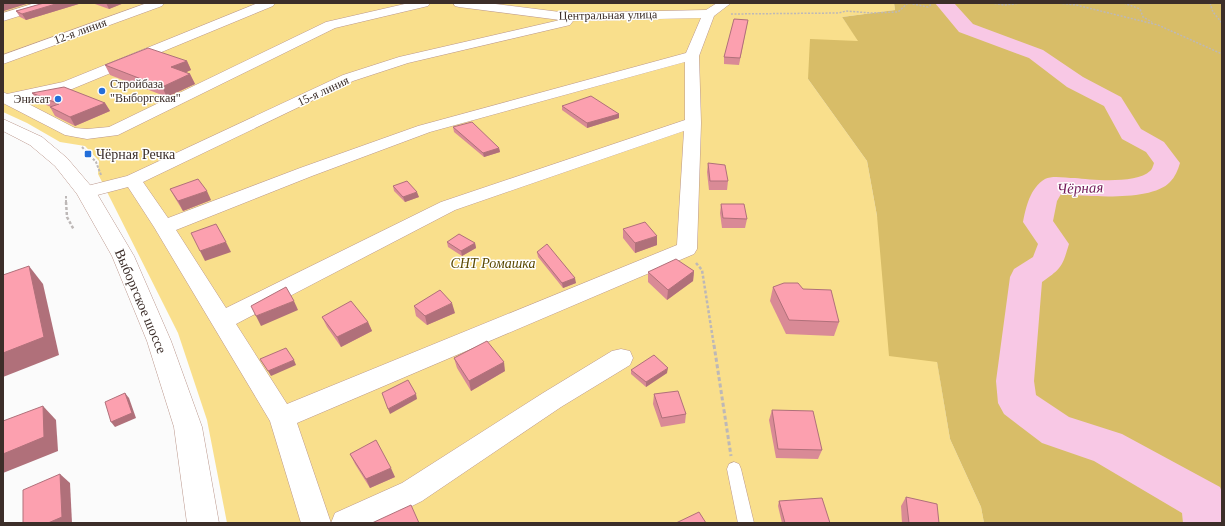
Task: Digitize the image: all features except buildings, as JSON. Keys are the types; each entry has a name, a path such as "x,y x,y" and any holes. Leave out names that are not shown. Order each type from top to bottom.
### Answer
{"main road":[{"name":"Выборгское шоссе","path":"3,124 36,141 61,162 84,187 123,256 159,341 188,427 203,523"}],"street":[{"path":"3,18 48,3"},
{"name":"12-я линия","path":"3,60 158,3"},
{"path":"5,97 68,86 269,3"},
{"path":"5,97 71,132 87,134 112,132 331,24 424,3"},
{"name":"Центральная улица","path":"459,3 568,17 652,14 709,14"},
{"path":"528,12 546,3"},
{"path":"652,14 664,3"},
{"path":"282,418 687,249 693,123 692,56 709,14 725,3"},
{"name":"15-я линия","path":"84,187 133,180 348,78 404,60 566,22 568,17"},
{"path":"164,227 306,172 424,130 692,56"},
{"path":"221,321 448,206 693,123"},
{"path":"133,180 164,227 282,418 316,523"},
{"path":"346,523 412,492 552,400 621,358"}],"lane":[{"path":"734,469 746,523"}],"path":[{"path":"709,14 760,15 839,13 846,11 871,13 898,12 908,3 928,7 933,3"},
{"path":"991,3 1004,5 1022,3"},
{"path":"1059,3 1076,5 1158,25"},
{"path":"1124,3 1140,9 1143,18 1222,54"},
{"path":"1210,3 1213,12 1222,23"},
{"path":"74,230 67,217 67,200 84,187 96,162 82,148 87,134"},
{"path":"687,249 702,270 734,469"}],"green space":[{"name":"СНТ Ромашка","path":"3,3 894,3 895,10 842,17 859,41 808,79 867,161 877,216 937,361 950,439 981,507 984,523 227,523 207,420 178,333 98,174 99,161 85,146 60,142 27,123 3,112"}],"shaded area":[{"path":"894,3 1222,3 1222,523 984,523 981,507 950,439 937,362 889,356 877,216 867,161 808,79 810,39 858,41 842,17 895,10"}],"waterway":[{"name":"Чёрная","path":"944,3 966,28 1036,54 1075,82 1113,102 1131,134 1155,147 1167,163 1160,177 1152,182 1140,186 1110,188 1055,185 1044,197 1038,222 1054,244 1047,263 1026,277 1015,381 1018,403 1056,431 1107,447 1204,502 1206,523"}],"place":[{"name":"Стройбаза \"Выборгская\"","path":"102,91"},
{"name":"Энисат","path":"58,99"},
{"name":"Чёрная Речка","path":"88,154"}]}
